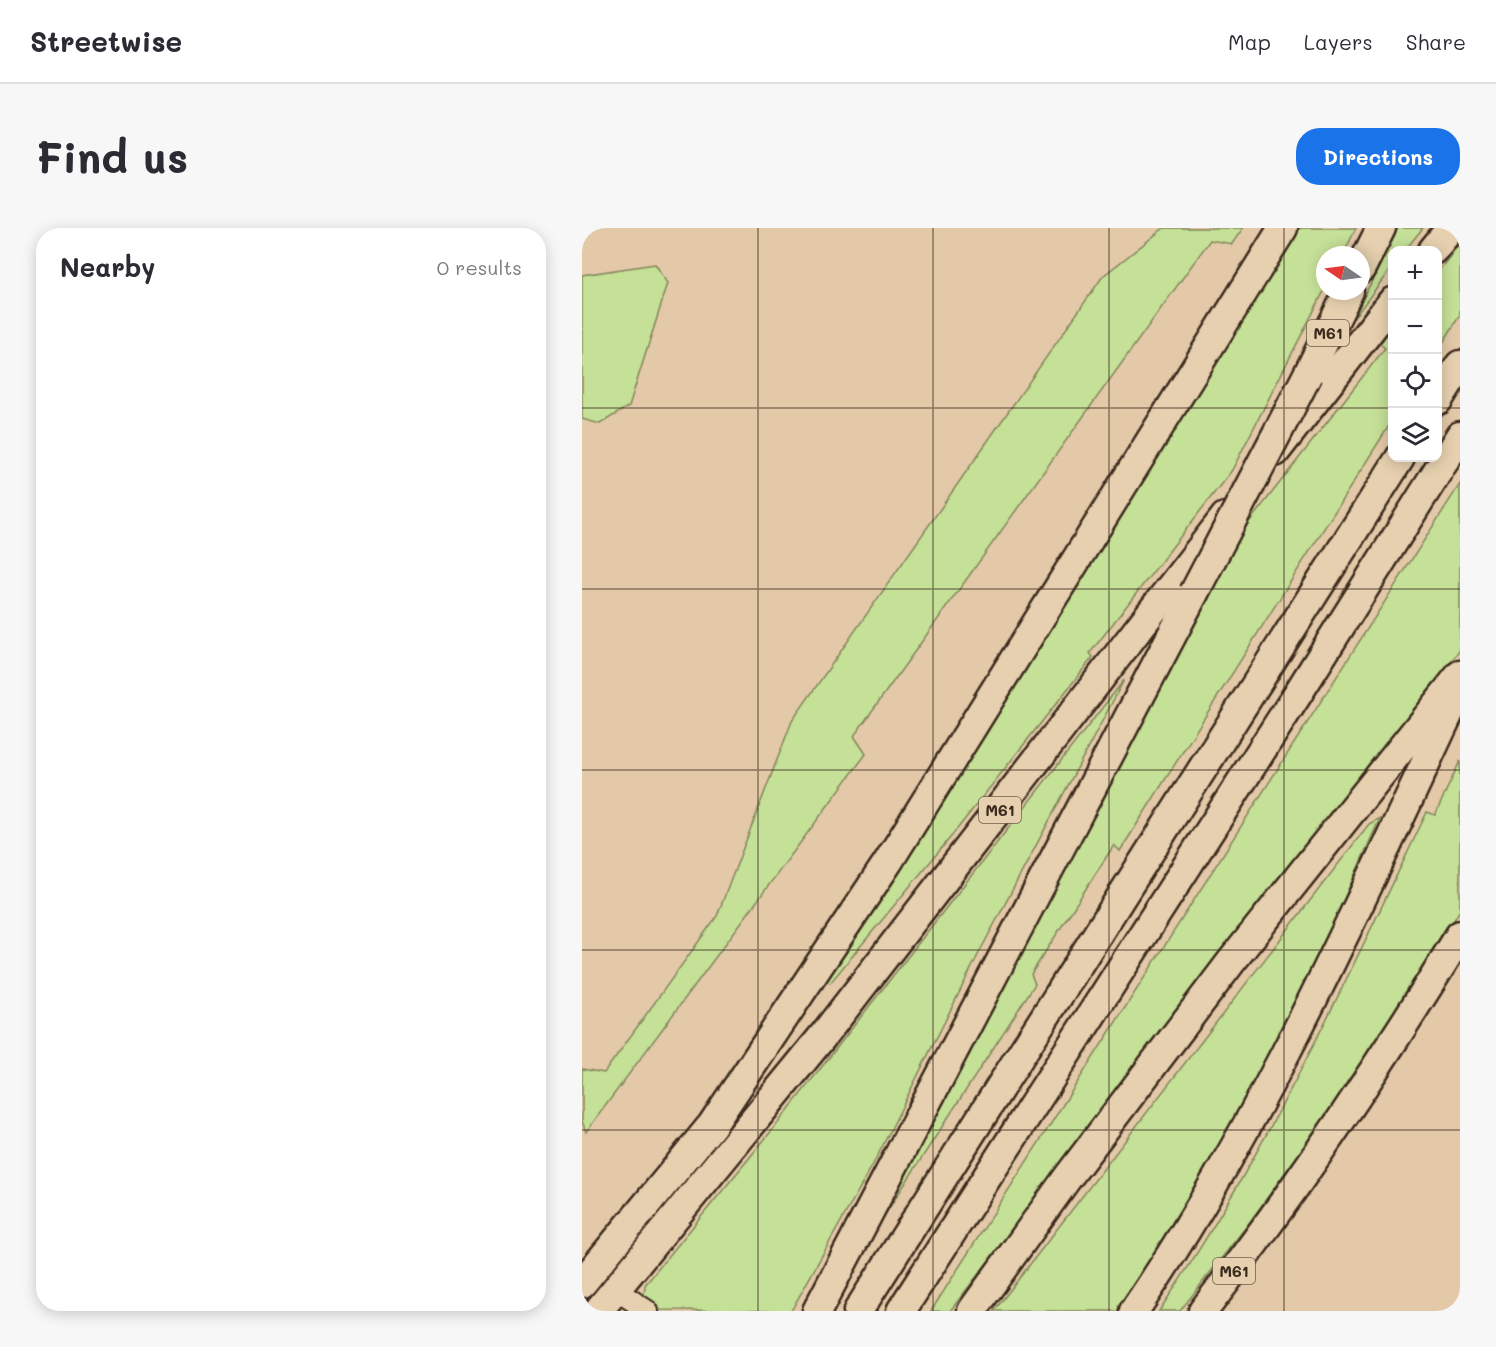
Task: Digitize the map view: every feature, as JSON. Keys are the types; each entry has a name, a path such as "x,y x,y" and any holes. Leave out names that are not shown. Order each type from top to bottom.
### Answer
{"highway":[{"path":"582,1283 712,1125 888,862 1283,228"},
{"path":"1370,250 1381,228"},
{"path":"1436,246 1451,228"},
{"name":"M61","path":"817,1311 1194,593 1345,300"},
{"name":"M61","path":"607,1301 823,1036 1388,307"},
{"path":"1442,392 1460,365"},
{"path":"901,1311 1272,734 1460,436"},
{"path":"858,1311 1397,462"},
{"path":"1134,1311 1179,1245 1262,1099 1305,1016 1448,697 1460,675"},
{"path":"972,1311 1068,1177 1231,963 1448,697"},
{"name":"M61","path":"1203,1311 1264,1232 1380,1065 1460,935"}],"lane":[{"path":"607,1301 648,1311"}],"green space":[{"path":"1164,228 1243,228 1232,244 1210,240 854,736 866,754 586,1132 582,1121 582,1069 604,1073 717,916 792,721 1103,276"},
{"path":"1299,228 1356,228 1347,246 1316,246 1316,300 1319,300 1232,470 1090,653 1093,657 950,838 830,983 826,982"},
{"path":"1398,228 1423,228 1408,246 1389,246"},
{"path":"1460,243 1460,315 1442,344 1442,300 1442,267"},
{"path":"1388,248 1388,272 1370,296 1370,285"},
{"path":"655,264 668,283 629,406 600,424 582,419 582,275"},
{"path":"1362,300 1367,300 1353,319"},
{"path":"1388,332 1388,427 1120,851 1114,845 1031,974 1035,984 880,1222 1239,535 1385,348 1379,343"},
{"path":"1460,484 1460,650 950,1311 931,1311"},
{"path":"1124,680 980,951 876,1159 791,1311 656,1310 644,1297 645,1285 778,1123"},
{"path":"1460,761 1460,910 1382,1038 1249,1223 1180,1311 1159,1311 1198,1251 1269,1129 1334,1004 1427,812 1435,815"},
{"path":"1380,818 1257,1084 1118,1311 994,1311 1369,824"}]}
